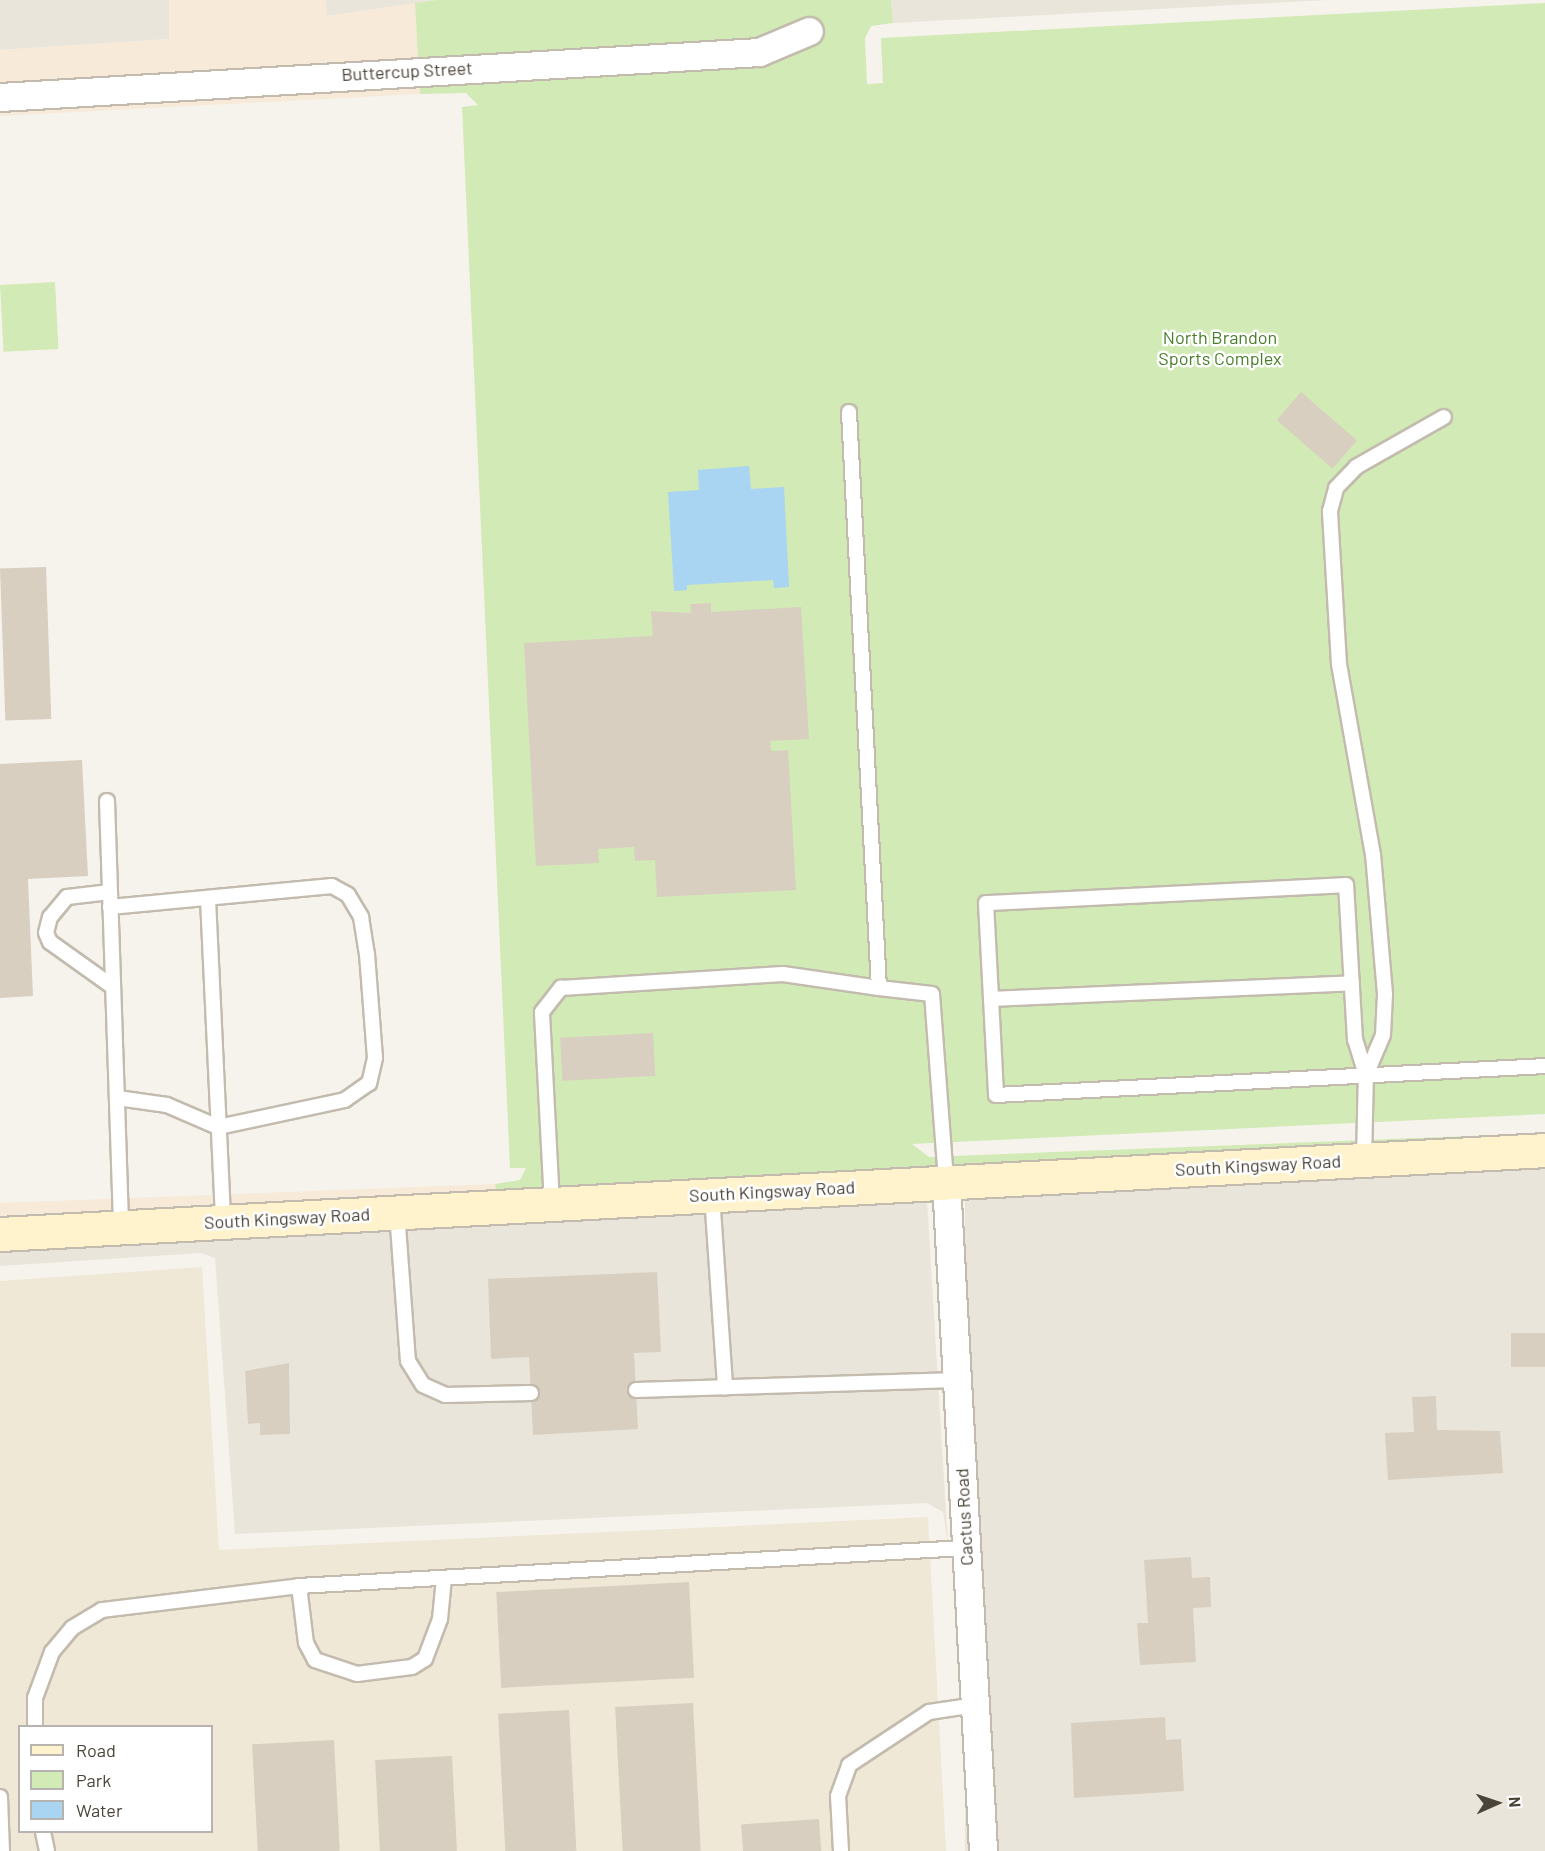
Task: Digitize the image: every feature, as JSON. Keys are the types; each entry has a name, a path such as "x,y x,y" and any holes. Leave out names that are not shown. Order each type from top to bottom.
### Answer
{"street":[{"name":"Buttercup Street","path":"0,97 759,52 809,31"},
{"name":"South Kingsway Road","path":"0,1234 1545,1150"},
{"name":"Cactus Road","path":"946,1182 983,1851"}],"lane":[{"path":"849,412 879,988"},
{"path":"1366,1075 1383,1035 1385,994 1373,855 1339,664 1330,511 1336,488 1356,467 1444,417"},
{"path":"106,801 121,1228"},
{"path":"1364,1160 1366,1075 1355,1040 1346,885 986,903 996,1095 1366,1075 1545,1066"},
{"path":"111,907 332,886 348,895 361,917 366,945 375,1058 369,1083 345,1100 218,1126 167,1105 117,1098"},
{"path":"110,892 67,897 50,917 46,933 50,942 113,987"},
{"path":"208,899 223,1222"},
{"path":"552,1204 542,1012 561,988 783,974 932,994 946,1182"},
{"path":"991,999 1352,983"},
{"path":"712,1195 725,1388"},
{"path":"397,1212 408,1361 423,1385 445,1395 531,1393"},
{"path":"636,1390 957,1380"},
{"path":"34,1725 34,1698 52,1652 72,1628 102,1610 300,1586 965,1548"},
{"path":"300,1586 306,1643 315,1660 357,1674 412,1667 424,1659 440,1618 444,1578"},
{"path":"841,1851 838,1796 849,1765 929,1712 976,1705"},
{"path":"0,1797 2,1851"},
{"path":"42,1833 46,1851"}],"shaded area":[{"path":"0,0 169,0 170,39 0,50"},
{"path":"169,0 325,0 327,16 415,3 420,94 0,116 0,50 169,39"},
{"path":"325,0 437,0 327,16"},
{"path":"891,0 1328,0 893,23"},
{"path":"965,1167 1545,1167 1545,1851 965,1851"},
{"path":"495,1184 496,1190 0,1218 0,1203"},
{"path":"927,1200 948,1545 943,1512 927,1503 235,1534 215,1258 201,1253 0,1266 0,1252"},
{"path":"202,1267 219,1550 928,1517 946,1851 0,1851 0,1281"}],"green space":[{"name":"North Brandon Sports Complex","path":"437,0 891,0 893,23 871,26 865,38 867,84 883,83 881,38 1545,3 1545,1114 912,1144 929,1157 1545,1133 496,1190 495,1184 520,1180 526,1168 510,1168 462,107 478,105 466,93 420,94 415,3"},
{"path":"55,282 59,349 4,352 0,285"}],"water":[{"path":"749,466 751,489 784,487 789,587 774,588 773,580 687,585 687,590 674,591 668,492 699,490 698,470"}],"building":[{"path":"1301,392 1357,441 1333,468 1277,420"},
{"path":"46,567 51,719 5,721 0,569"},
{"path":"711,603 711,612 801,607 809,739 770,741 771,751 788,750 796,890 657,897 655,860 635,861 634,847 598,849 599,863 536,866 524,643 653,636 651,611 691,613 690,604"},
{"path":"82,760 88,876 28,879 33,996 0,998 0,764"},
{"path":"653,1033 655,1076 562,1081 560,1038"},
{"path":"657,1272 661,1352 634,1353 638,1429 533,1435 529,1357 491,1359 488,1279"},
{"path":"1511,1333 1545,1333 1545,1367 1511,1367"},
{"path":"289,1363 290,1434 260,1435 260,1423 248,1424 245,1371"},
{"path":"1436,1396 1437,1430 1500,1431 1503,1473 1388,1480 1385,1433 1414,1432 1412,1397"},
{"path":"1191,1557 1192,1578 1210,1577 1211,1607 1193,1608 1196,1662 1140,1665 1137,1623 1148,1623 1144,1560"},
{"path":"689,1582 694,1678 501,1688 496,1592"},
{"path":"693,1703 701,1851 623,1851 615,1707"},
{"path":"569,1710 576,1851 505,1851 498,1714"},
{"path":"1165,1717 1166,1740 1181,1739 1184,1791 1074,1798 1071,1723"},
{"path":"334,1740 340,1851 258,1851 252,1744"},
{"path":"452,1756 457,1851 380,1851 375,1760"},
{"path":"819,1819 821,1851 743,1851 741,1824"}]}
